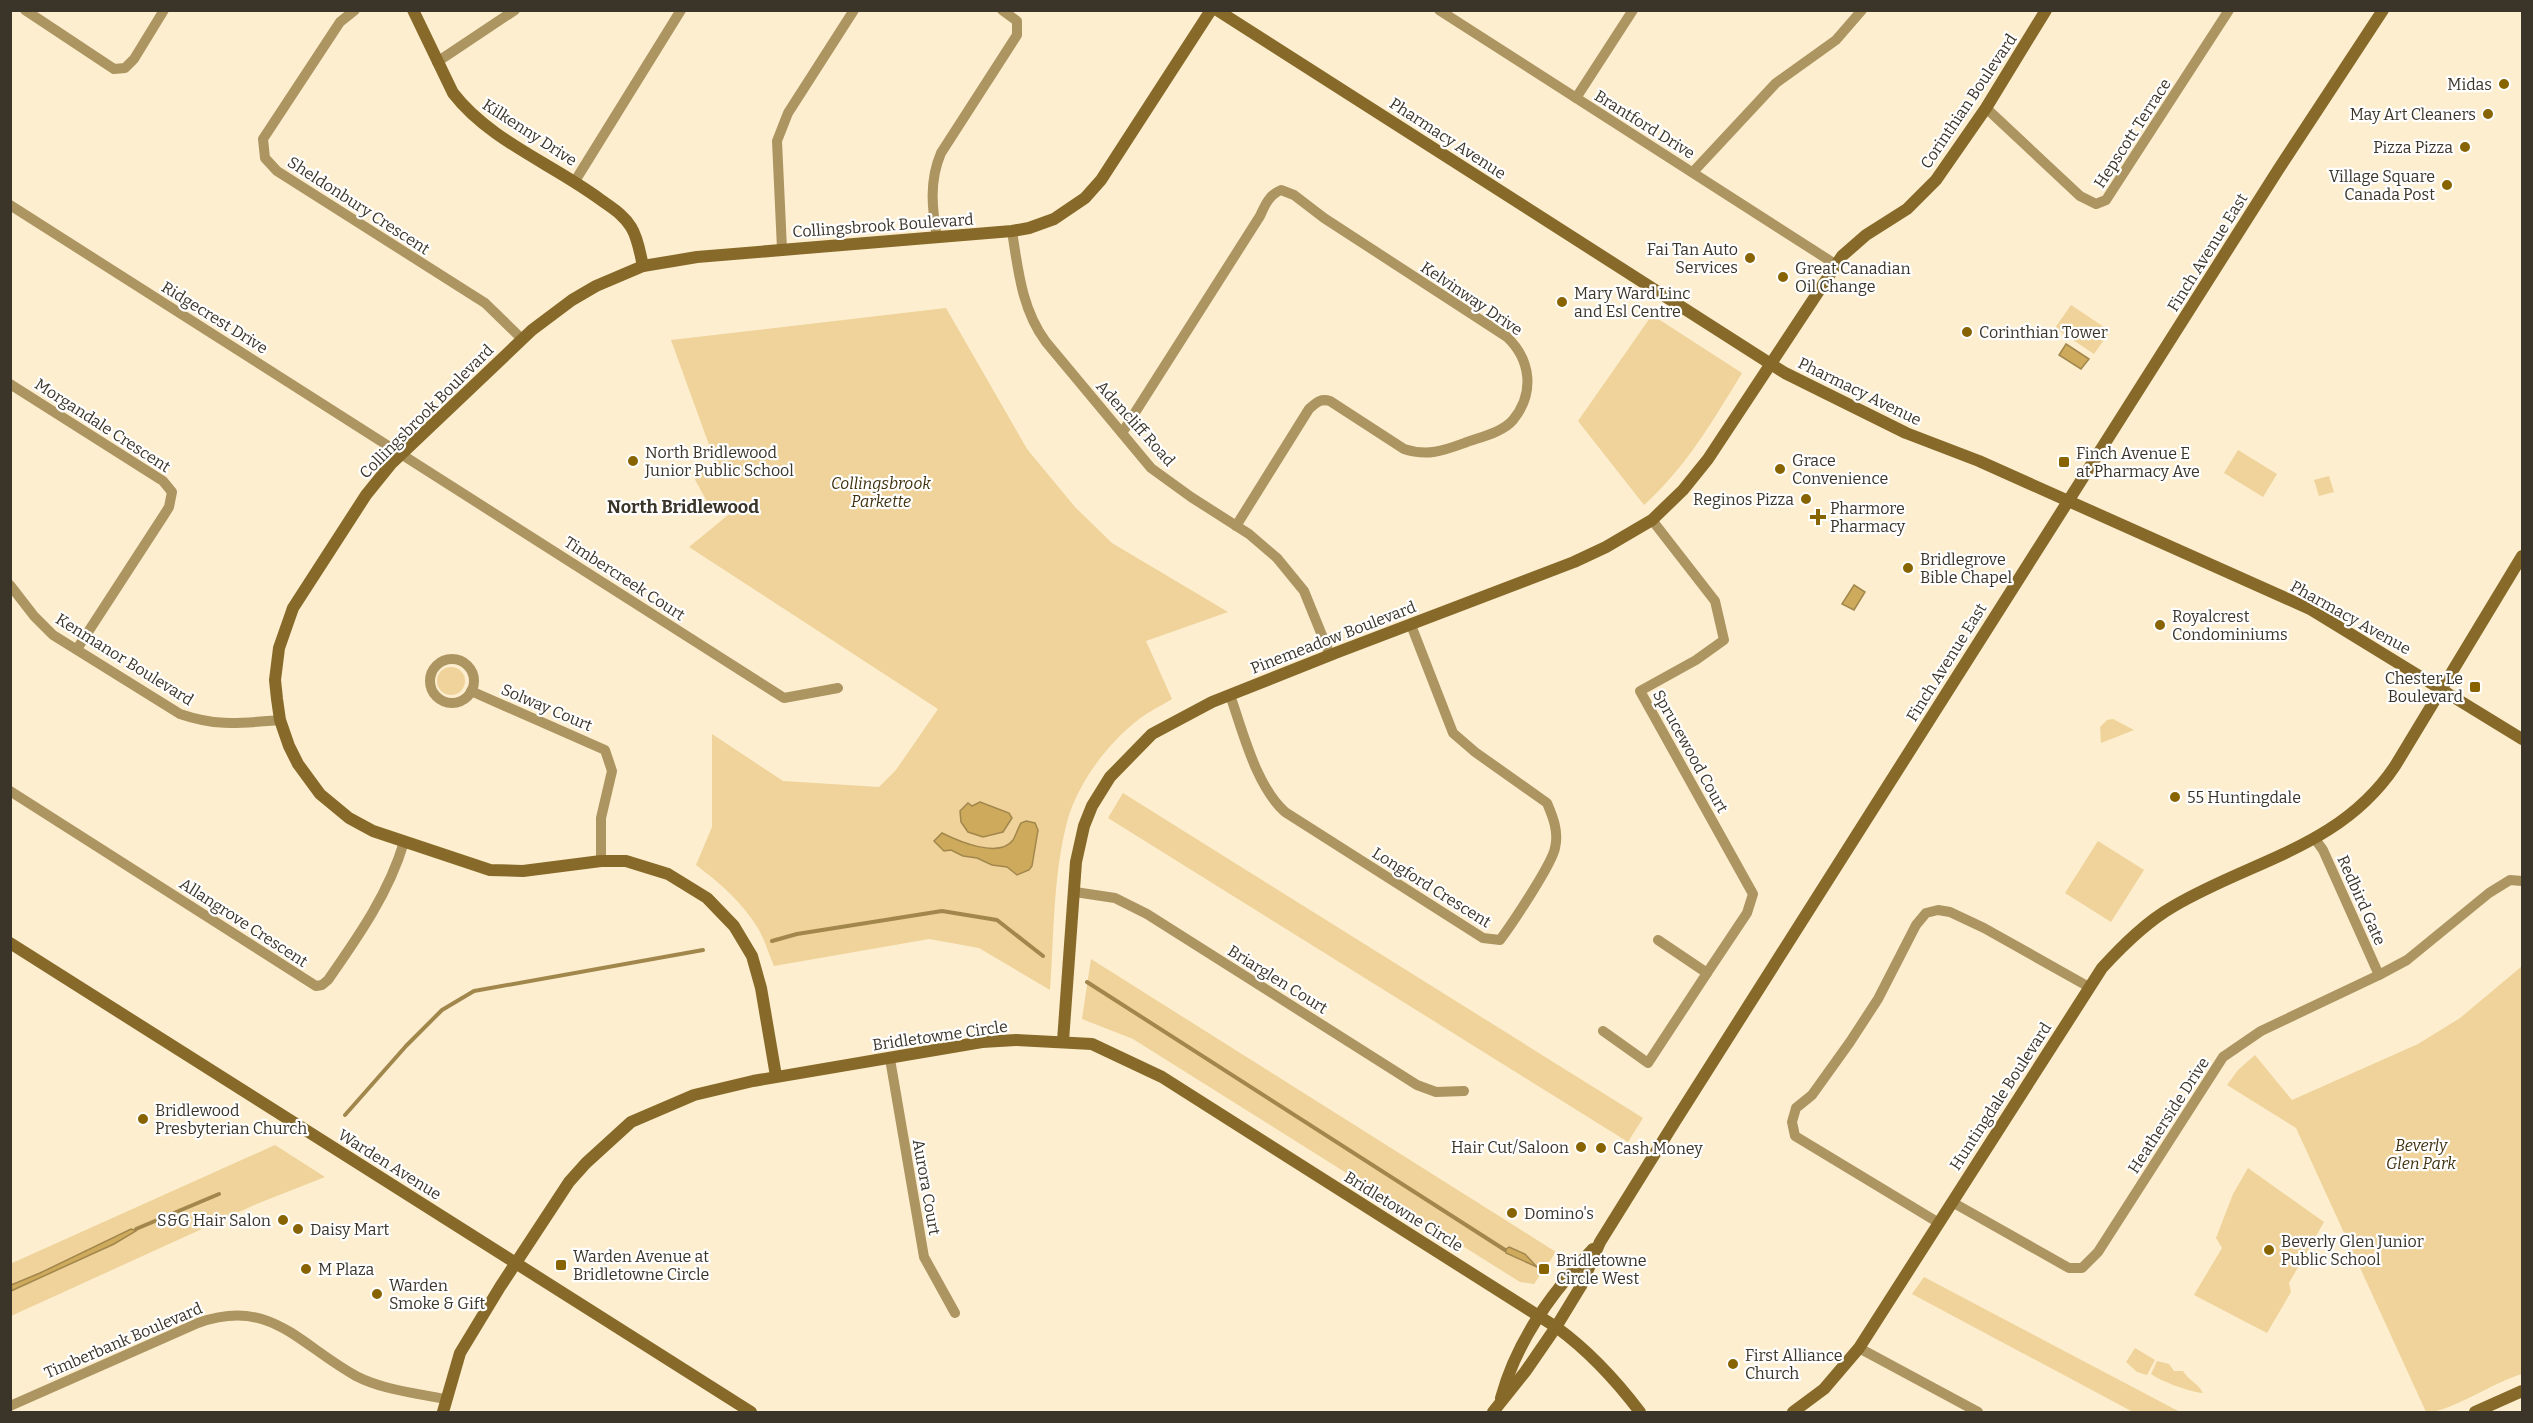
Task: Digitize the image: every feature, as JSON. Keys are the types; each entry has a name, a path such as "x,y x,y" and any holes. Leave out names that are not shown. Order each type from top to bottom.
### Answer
{"street":[{"path":"25,10 114,69 125,68 134,59 164,10"},
{"name":"Sheldonbury Crescent","path":"354,10 340,22 263,139 265,159 277,171 485,303 522,339"},
{"name":"Kilkenny Drive","path":"413,10 453,93 471,114 494,132 575,181 624,218 636,238 643,266"},
{"path":"437,62 515,10"},
{"path":"575,181 681,10"},
{"path":"782,249 777,141 788,113 854,10"},
{"path":"937,238 932,184 935,168 941,153 1017,34 1017,21 1002,10"},
{"name":"Collingsbrook Boulevard","path":"776,1076 759,976 748,947 734,926 707,898 668,874 626,861 601,861 523,871 490,870 373,831 332,806 298,764 279,720 276,666 279,648 293,608 366,495 403,453 522,339 572,300 596,286 643,266 705,256 1012,231 1054,219 1085,198 1112,166 1211,10"},
{"name":"Pharmacy Avenue","path":"1217,10 1771,364 1906,434 1979,461 2310,609 2523,739"},
{"name":"Brantford Drive","path":"1439,10 1451,14 1576,98 1835,264"},
{"path":"1576,98 1634,10"},
{"path":"1693,172 1776,83 1836,40 1862,10"},
{"name":"Corinthian Boulevard","path":"1771,364 1835,264 1866,236 1906,209 1929,187 1986,108 2046,10"},
{"name":"Hepscott Terrace","path":"1986,108 2080,196 2096,204 2106,200 2229,10"},
{"name":"Finch Avenue East","path":"1496,1407 1525,1372 1556,1327 1581,1286 1600,1242 2278,170 2383,10"},
{"name":"Kelvinway Drive","path":"1122,433 1266,202 1281,190 1294,195 1323,218 1507,337 1519,348 1527,366 1528,387 1527,395 1512,421 1489,434 1438,453 1416,453 1404,449 1330,401 1324,399 1318,401 1309,409 1236,526"},
{"name":"Ridgecrest Drive","path":"10,205 403,453"},
{"name":"Adencliff Road","path":"1012,231 1024,301 1038,332 1151,468 1236,526 1277,558 1304,591 1330,655"},
{"name":"Pinemeadow Boulevard","path":"1063,1041 1077,862 1084,826 1092,806 1110,777 1152,734 1207,704 1592,554 1620,540 1652,520 1696,475 1771,364"},
{"name":"Morgandale Crescent","path":"10,384 163,481 172,492 169,507 77,649"},
{"name":"Timbercreek Court","path":"403,453 784,698 838,688"},
{"name":"Sprucewood Court","path":"1602,1031 1648,1063 1747,913 1752,894 1640,691 1696,660 1724,640 1716,601 1652,520"},
{"path":"2442,689 2523,556"},
{"name":"Kenmanor Boulevard","path":"10,585 53,635 180,714 222,725 279,720"},
{"name":"Longford Crescent","path":"1230,695 1260,776 1276,804 1285,812 1483,938 1500,940 1555,849 1556,831 1552,814 1547,803 1475,752 1453,733 1411,625"},
{"path":"446,660 460,660 467,664 474,677 471,691 467,697 454,703 440,699 431,688 431,674 434,668 446,660"},
{"name":"Huntingdale Boulevard","path":"1793,1413 1824,1389 1859,1348 2089,987 2119,949 2172,907 2315,839 2363,804 2383,784 2442,689"},
{"name":"Solway Court","path":"471,691 605,750 612,771 602,811 601,861"},
{"name":"Allangrove Crescent","path":"10,791 316,986 328,980 377,906 393,876 404,842"},
{"name":"Redbird Gate","path":"2315,839 2379,975"},
{"name":"Heatherside Drive","path":"1952,1202 2069,1268 2082,1268 2098,1252 2223,1057 2261,1031 2407,960 2489,893 2510,880 2523,881"},
{"name":"Briarglen Court","path":"1075,892 1115,898 1147,914 1417,1085 1436,1092 1464,1091"},
{"path":"1939,1223 1795,1136 1792,1122 1796,1108 1812,1095 1850,1042 1878,999 1916,925 1926,914 1938,910 1950,912 1984,928 2089,987"},
{"path":"1658,940 1707,974"},
{"name":"Warden Avenue","path":"10,943 751,1413"},
{"name":"Bridletowne Circle","path":"443,1413 445,1399 460,1353 517,1264 570,1182 586,1162 631,1122 694,1095 776,1076 982,1042 1063,1041 1092,1044 1162,1077 1538,1315 1592,1355 1640,1413"},
{"name":"Aurora Court","path":"890,1059 924,1257 955,1313"},
{"name":"Finch Avenue East","path":"1496,1407 1508,1372 1538,1315 1565,1278 1600,1242"},
{"name":"Timberbank Boulevard","path":"10,1406 214,1317 254,1315 281,1327 355,1375 373,1383 445,1399"},
{"path":"1859,1348 1978,1413"},
{"path":"2475,1413 2523,1390"}],"green space":[{"path":"2071,305 2110,331 2094,354 2055,328"},
{"name":"Collingsbrook Parkette","path":"946,308 1027,449 1075,507 1112,543 1228,612 1146,641 1172,699 1142,717 1111,745 1083,784 1070,812 1059,866 1050,990 979,948 929,939 774,966 753,920 723,887 696,865 712,827 712,734 783,781 879,787 896,770 938,709 689,547 733,511 730,503 720,510 710,507 693,476 716,464 671,340"},
{"path":"1652,315 1742,373 1686,459 1644,505 1578,421"},
{"path":"2238,450 2277,474 2263,497 2224,473"},
{"path":"2329,476 2334,492 2319,496 2314,480"},
{"path":"451,667 461,671 465,681 461,691 451,695 441,691 437,681 441,671"},
{"path":"2113,719 2134,730 2101,743 2100,727 2107,720"},
{"path":"1123,793 1643,1118 1628,1142 1108,818"},
{"path":"2098,841 2144,870 2111,922 2065,893"},
{"path":"1091,959 1556,1252 1534,1284 1520,1282 1133,1039 1082,1019"},
{"name":"Beverly Glen Park","path":"2521,967 2522,1374 2447,1408 2426,1412 2296,1128 2227,1085 2238,1070 2255,1055 2292,1100 2418,1044 2460,1018"},
{"path":"275,1145 325,1177 259,1203 11,1316 10,1264"},
{"path":"2248,1168 2324,1222 2289,1283 2291,1292 2267,1333 2194,1295 2222,1248 2216,1238 2233,1194"},
{"path":"1924,1277 2180,1412 2133,1412 1912,1294"},
{"path":"2135,1348 2155,1360 2147,1375 2137,1372 2126,1362"},
{"path":"2157,1361 2169,1364 2174,1371 2183,1371 2203,1393 2177,1386 2151,1374"}],"shaded area":[{"path":"2066,344 2089,359 2081,369 2059,355"},
{"path":"1854,585 1865,592 1854,610 1842,604"},
{"path":"980,802 1009,813 1012,818 1003,832 983,837 968,832 961,822 960,811 968,803 972,806"},
{"path":"1026,821 1035,823 1038,830 1032,866 1029,870 1017,875 1007,867 992,865 951,850 944,851 934,841 942,833 978,847 998,848 1013,840 1021,823"},
{"path":"131,1229 136,1231 114,1244 11,1291 11,1285"},
{"path":"1509,1247 1525,1254 1537,1267 1506,1253 1505,1250"}],"waterway":[{"path":"772,941 797,934 942,911 997,920 1043,956"},
{"path":"345,1115 406,1046 442,1010 474,991 703,950"},
{"path":"1087,982 1505,1250"},
{"path":"136,1229 219,1194"}],"place":[{"name":"Midas","path":"2504,84"},
{"name":"May Art Cleaners","path":"2488,114"},
{"name":"Pizza Pizza","path":"2465,147"},
{"name":"Village Square Canada Post","path":"2447,185"},
{"name":"Fai Tan Auto Services","path":"1750,258"},
{"name":"Great Canadian Oil Change","path":"1783,277"},
{"name":"Mary Ward Linc and Esl Centre","path":"1562,302"},
{"name":"Corinthian Tower","path":"1967,332"},
{"name":"North Bridlewood Junior Public School","path":"633,461"},
{"name":"Finch Avenue E at Pharmacy Ave","path":"2064,462"},
{"name":"Grace Convenience","path":"1780,469"},
{"name":"Reginos Pizza","path":"1806,499"},
{"name":"Pharmore Pharmacy","path":"1818,517"},
{"name":"Bridlegrove Bible Chapel","path":"1908,568"},
{"name":"Royalcrest Condominiums","path":"2160,625"},
{"name":"Chester Le Boulevard","path":"2475,687"},
{"name":"55 Huntingdale","path":"2175,797"},
{"name":"Bridlewood Presbyterian Church","path":"143,1119"},
{"name":"Hair Cut/Saloon","path":"1581,1147"},
{"name":"Cash Money","path":"1601,1148"},
{"name":"Domino's","path":"1512,1213"},
{"name":"S&G Hair Salon","path":"283,1220"},
{"name":"Daisy Mart","path":"298,1229"},
{"name":"Beverly Glen Junior Public School","path":"2269,1250"},
{"name":"Warden Avenue at Bridletowne Circle","path":"561,1265"},
{"name":"M Plaza","path":"306,1269"},
{"name":"Bridletowne Circle West","path":"1544,1269"},
{"name":"Warden Smoke & Gift","path":"377,1294"},
{"name":"First Alliance Church","path":"1733,1364"}],"district":[{"name":"North Bridlewood","path":"683,507"}]}
